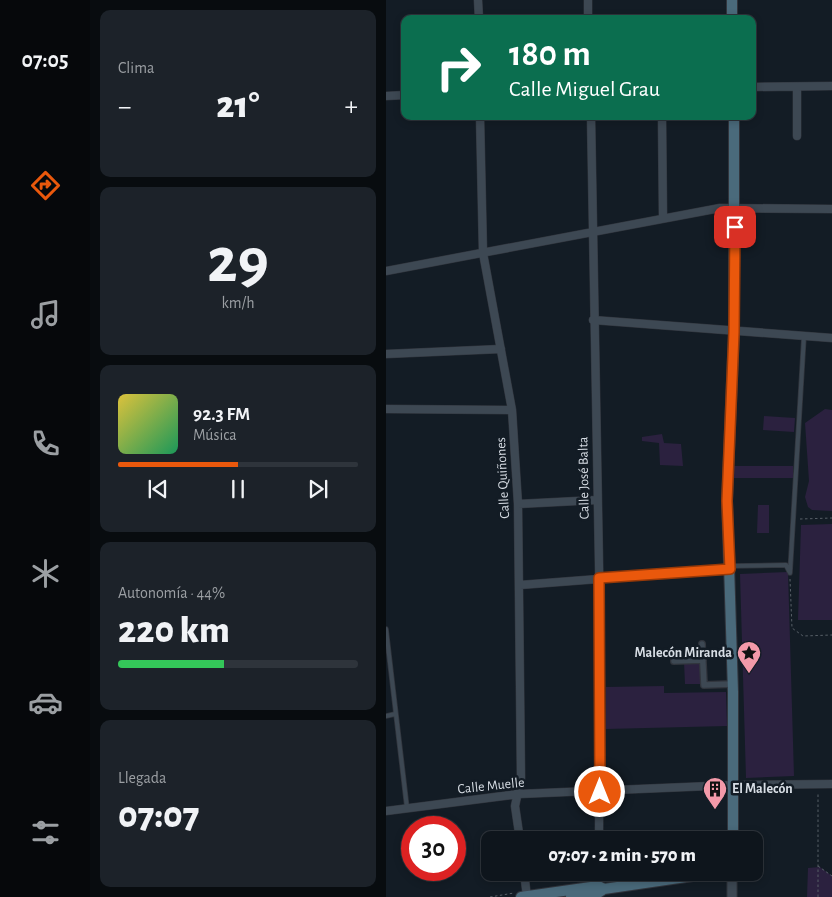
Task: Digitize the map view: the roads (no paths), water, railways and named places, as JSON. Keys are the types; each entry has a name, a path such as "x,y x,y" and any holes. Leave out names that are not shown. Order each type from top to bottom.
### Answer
{"main road":[{"path":"732,0 732,15"},
{"path":"733,831 733,684 727,501 734,332 734,120"},
{"path":"571,897 663,881"},
{"path":"525,897 600,891"}],"street":[{"path":"478,0 479,15"},
{"path":"588,0 588,15"},
{"path":"756,88 832,86"},
{"path":"797,87 797,136"},
{"path":"386,96 401,96"},
{"name":"Calle Quiñones","path":"480,120 483,253 512,410 518,504 521,778 515,806 519,831"},
{"name":"Calle José Balta","path":"591,120 593,320 599,578 599,831"},
{"path":"662,120 663,218"},
{"path":"386,271 663,218 735,207 832,208"},
{"path":"593,320 832,338"},
{"path":"386,354 501,349"},
{"path":"386,408 512,410"},
{"path":"518,504 597,500"},
{"path":"520,585 729,568"},
{"path":"702,644 704,685 733,684"},
{"path":"674,661 703,660"},
{"name":"Calle Muelle","path":"386,811 519,794 734,785 832,784"},
{"path":"524,881 525,897"},
{"path":"732,881 732,897"}],"lane":[{"path":"729,568 786,565 790,573 804,336"},
{"path":"386,629 407,808"},
{"path":"386,716 395,714"}],"place":[{"name":"Malecón Miranda","path":"749,674"},
{"name":"El Malecón","path":"715,810"}]}
